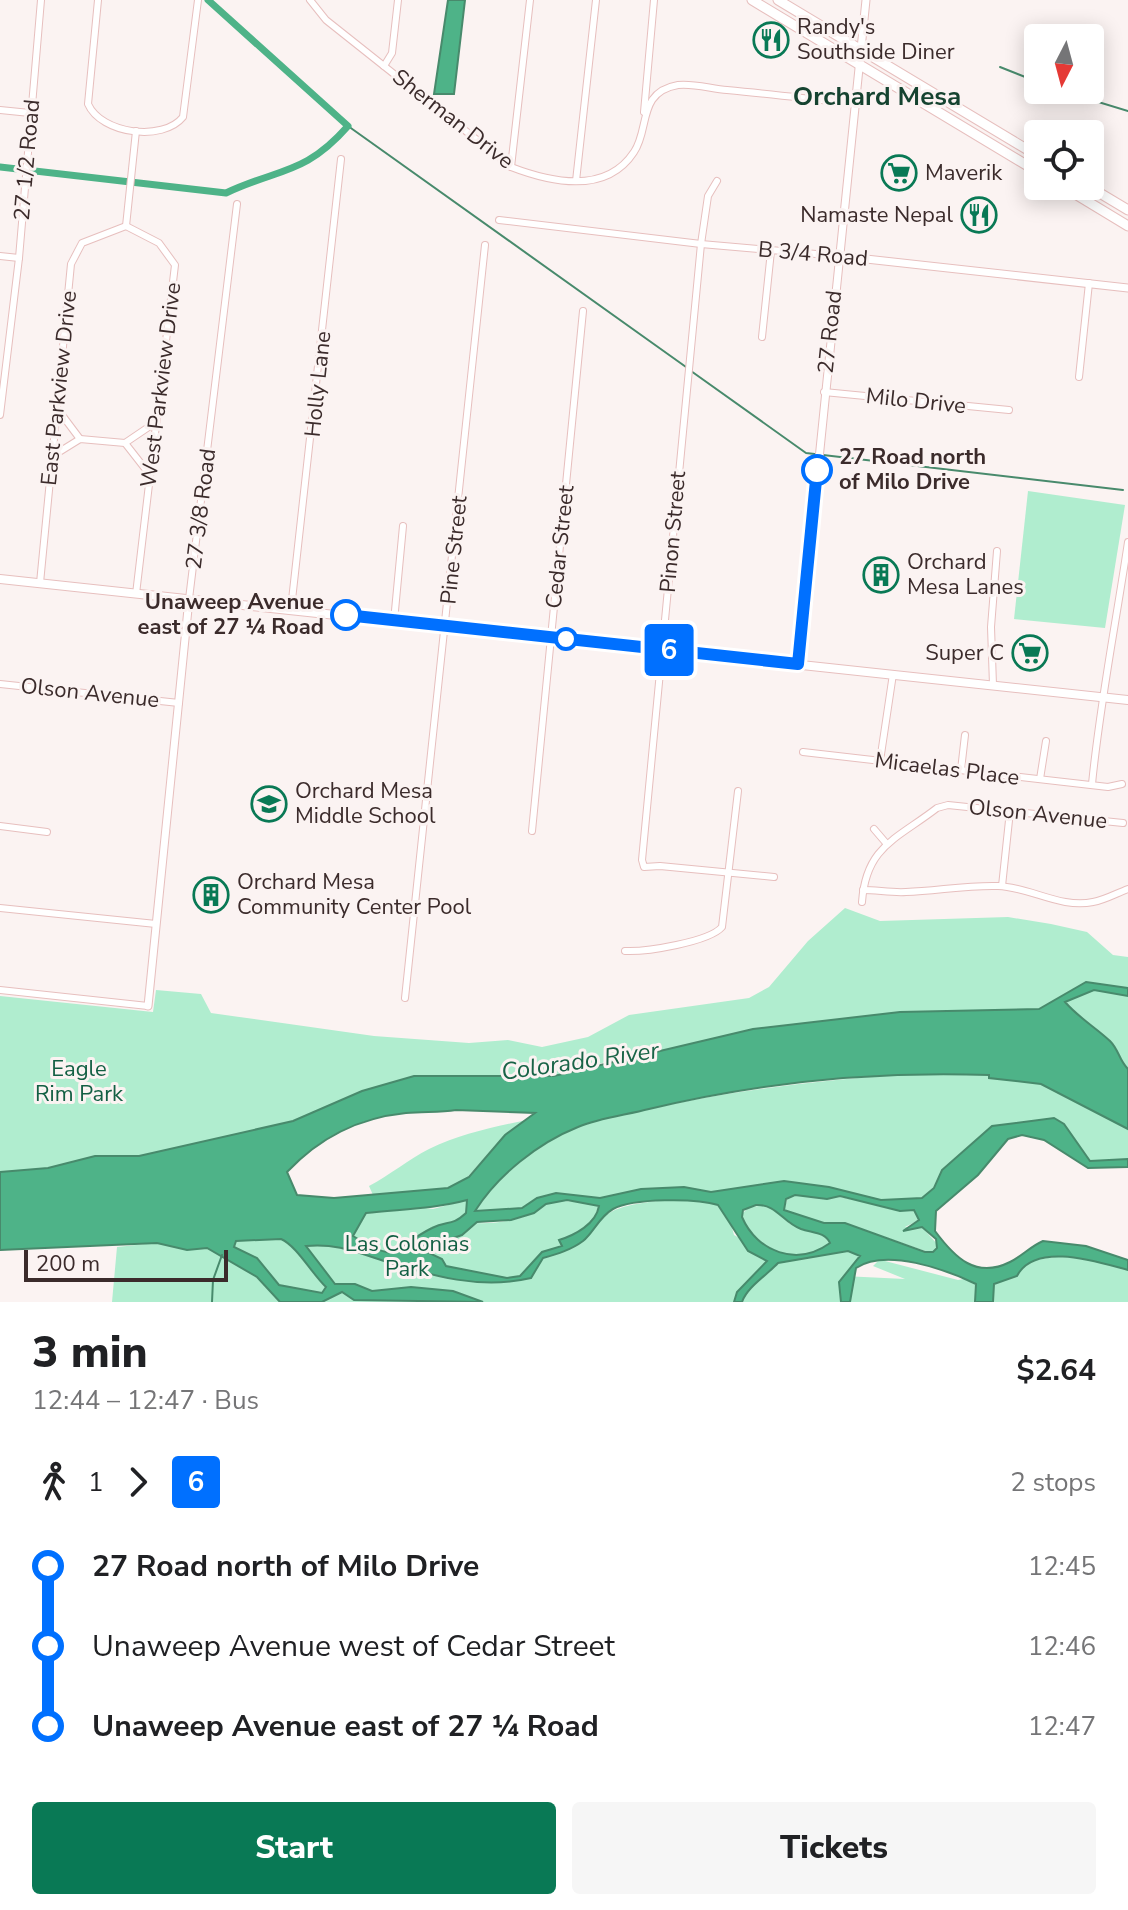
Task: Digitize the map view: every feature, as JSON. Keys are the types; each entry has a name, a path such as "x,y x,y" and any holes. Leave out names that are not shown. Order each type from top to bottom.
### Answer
{"highway":[{"path":"752,0 1024,164"},
{"path":"778,0 1024,148"},
{"path":"1104,196 1128,210"},
{"path":"1085,200 1128,226"}],"main road":[{"path":"0,579 1128,700"}],"street":[{"name":"27 1/2 Road","path":"0,415 19,258 41,0"},
{"path":"98,0 88,104 99,120 107,125 136,131 167,129 183,117 198,0"},
{"name":"Sherman Drive","path":"310,0 326,20 511,167 545,180 588,182 613,171 633,155 644,113 654,0"},
{"path":"384,66 392,53 398,0"},
{"path":"511,167 530,0"},
{"path":"576,181 596,0"},
{"name":"27 Road","path":"798,664 866,0"},
{"path":"644,113 658,96 679,85 856,104"},
{"path":"0,110 30,113"},
{"path":"126,226 136,131"},
{"name":"Holly Lane","path":"291,609 314,428 341,159"},
{"name":"Pinon Street","path":"717,181 708,196 701,244 642,860 644,867 729,872"},
{"name":"27 3/8 Road","path":"148,1006 189,599 237,204"},
{"name":"B 3/4 Road","path":"499,220 1128,288"},
{"name":"East Parkview Drive","path":"40,583 56,407 75,251 90,237 126,226"},
{"name":"West Parkview Drive","path":"126,226 159,243 175,265 136,594"},
{"name":"Pine Street","path":"405,998 485,245"},
{"path":"762,337 771,251"},
{"path":"0,256 19,258"},
{"path":"1079,377 1089,283"},
{"name":"Cedar Street","path":"532,831 583,311"},
{"name":"Milo Drive","path":"824,392 1009,410"},
{"path":"56,407 80,439"},
{"path":"51,457 80,439 125,443 156,422"},
{"path":"125,443 150,475"},
{"path":"394,621 403,526"},
{"path":"1092,784 1100,697 1115,635 1128,542"},
{"path":"993,685 991,627 997,551"},
{"path":"880,761 893,674"},
{"name":"Olson Avenue","path":"0,684 179,703"},
{"path":"961,770 965,735"},
{"path":"1040,779 1046,741"},
{"name":"Micaelas Place","path":"803,752 1108,787 1122,784"},
{"path":"625,951 646,950 719,932 725,919 738,791"},
{"name":"Olson Avenue","path":"862,902 873,855 937,808 948,805 1123,823"},
{"path":"1002,886 1010,811"},
{"path":"0,826 47,832"},
{"path":"874,829 886,843"},
{"path":"729,872 774,877"},
{"path":"863,890 906,892 962,885 1002,886 1073,903 1093,902 1128,889"},
{"path":"0,908 156,924"},
{"path":"0,990 148,1006"}],"green space":[{"path":"1028,491 1125,505 1105,628 1014,619"},
{"name":"Eagle Rim Park","path":"845,908 880,921 1008,917 1087,932 1113,955 1128,957 1128,988 1086,982 1039,1009 900,1012 606,1062 554,1076 414,1076 362,1091 293,1121 139,1156 95,1156 48,1168 0,1172 0,996 153,1012 156,990 201,994 211,1013 374,1036 469,1043 508,1040 542,1047 588,1037 629,1015 749,998 769,987 808,941"},
{"path":"1094,990 1128,996 1128,1069 1119,1060 1117,1049 1064,1002"},
{"path":"911,1073 990,1075 990,1078 1041,1084 1128,1129 1128,1159 1090,1161 1054,1118 992,1126 942,1170 934,1188 922,1198 881,1200 829,1187 760,1185 711,1192 684,1187 641,1189 600,1198 556,1193 537,1198 522,1208 474,1212 519,1163 561,1135 593,1122 745,1091"},
{"path":"527,1120 505,1135 463,1182 448,1188 373,1195 369,1186 429,1149 465,1135"},
{"path":"803,1195 827,1199 837,1196 902,1211 911,1209 919,1213 919,1220 905,1227 922,1227 938,1245 933,1252 928,1252 845,1223 824,1223 784,1210 788,1197"},
{"name":"Las Colonias Park","path":"467,1200 466,1213 458,1220 486,1223 525,1216 547,1204 562,1201 600,1206 599,1211 608,1214 643,1203 706,1201 723,1209 734,1235 783,1262 848,1251 861,1256 843,1276 905,1279 873,1266 878,1261 885,1261 958,1280 1004,1272 1032,1260 1071,1255 1128,1270 1128,1302 112,1302 117,1247 327,1225 366,1213 409,1206 433,1209"},
{"path":"769,1205 790,1224 823,1235 830,1243 818,1250 791,1255 765,1247 746,1228 741,1215 749,1207"}],"shaded area":[{"path":"448,0 465,0 454,94 434,94"},
{"path":"1086,982 1128,988 1128,996 1094,990 1065,1002 1110,1041 1128,1069 1128,1129 1041,1084 989,1078 989,1075 860,1077 775,1085 691,1100 578,1127 548,1142 520,1162 495,1185 475,1211 522,1208 537,1198 556,1193 600,1198 641,1189 684,1187 711,1192 784,1181 829,1187 881,1200 922,1198 934,1188 942,1170 992,1126 1054,1118 1064,1124 1090,1161 1128,1159 1128,1167 1088,1168 1044,1140 1022,1135 1008,1139 978,1175 936,1211 935,1231 950,1250 977,1267 998,1267 1043,1241 1086,1246 1128,1260 1128,1270 1068,1257 1038,1259 1026,1265 1017,1276 994,1284 993,1302 975,1302 976,1284 932,1267 883,1260 856,1268 850,1302 841,1302 839,1282 860,1256 848,1251 778,1263 753,1286 742,1302 734,1302 737,1292 767,1261 748,1251 718,1205 680,1200 649,1201 613,1209 583,1241 543,1258 531,1278 512,1281 457,1280 346,1249 306,1246 335,1284 355,1284 372,1291 411,1287 453,1291 483,1302 354,1300 342,1292 322,1302 280,1302 257,1277 207,1248 187,1250 157,1243 0,1250 0,1172 48,1168 95,1156 139,1156 293,1121 362,1091 414,1076 554,1076 753,1029 900,1012 1039,1009","holes":["412,1112 535,1113 505,1135 469,1177 448,1188 334,1198 297,1195 287,1172 326,1139 372,1119","795,1195 827,1199 840,1196 900,1211 914,1210 919,1220 903,1231 922,1227 936,1239 937,1248 933,1252 925,1252 845,1223 824,1223 784,1210 786,1199","467,1200 466,1213 461,1217 432,1228 395,1251 380,1250 353,1236 366,1213","567,1200 599,1206 589,1223 578,1232 559,1240 562,1246 542,1252 520,1276 507,1278 446,1266 442,1259 427,1252 433,1245 462,1235 477,1222 511,1220 534,1213 546,1204","756,1205 769,1207 794,1226 822,1235 830,1243 804,1254 779,1252 757,1239 742,1217 743,1210","281,1239 293,1248 326,1287 322,1293 279,1285 257,1258 234,1247 236,1241"]}],"waterway":[{"path":"0,167 226,193 304,162 333,142 348,126 208,0"},
{"path":"1000,67 1024,76"},
{"path":"1104,104 1128,111"},
{"path":"348,126 686,367"},
{"path":"691,371 806,453 1123,490"},
{"path":"212,1302 213,1280 222,1255"}],"bus line":[{"name":"6","path":"346,615 798,664 817,470"}],"place":[{"name":"Randy's Southside Diner","path":"771,40"},
{"name":"Maverik","path":"899,173"},
{"name":"Namaste Nepal","path":"979,215"},
{"name":"27 Road north of Milo Drive","path":"817,470"},
{"name":"Orchard Mesa Lanes","path":"881,575"},
{"name":"Unaweep Avenue east of 27 ¼ Road","path":"346,615"},
{"name":"Super C","path":"1030,653"},
{"name":"Orchard Mesa Middle School","path":"269,804"},
{"name":"Orchard Mesa Community Center Pool","path":"211,895"}],"district":[{"name":"Orchard Mesa","path":"877,96"}],"water label":[{"name":"Colorado River","path":"580,1061"}]}
